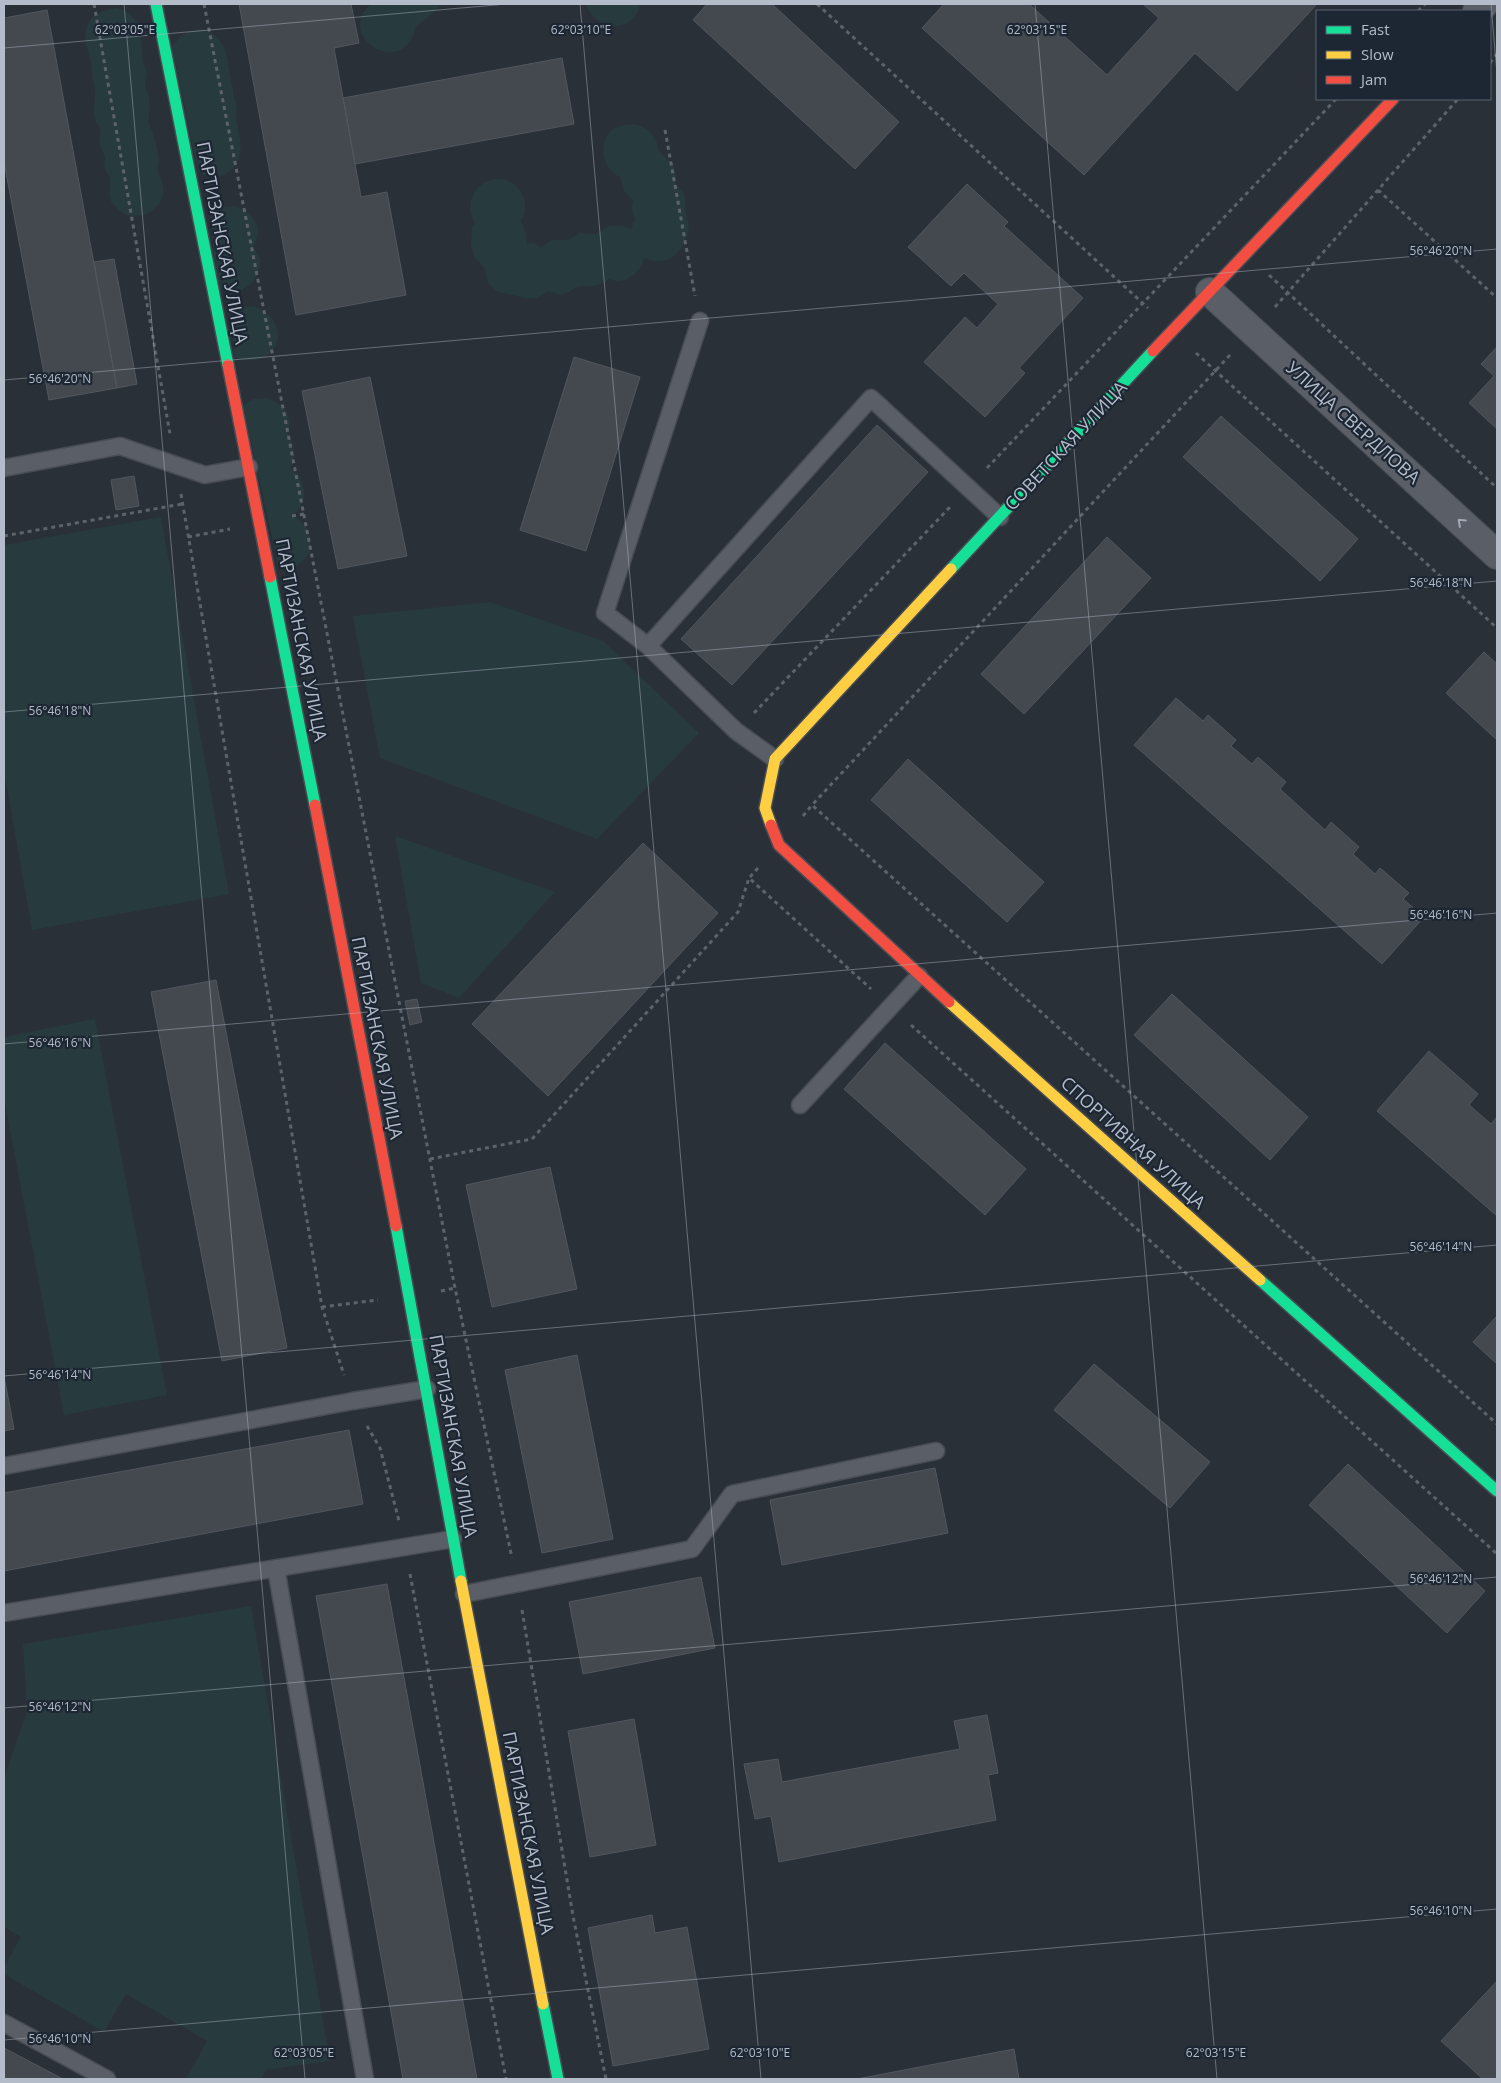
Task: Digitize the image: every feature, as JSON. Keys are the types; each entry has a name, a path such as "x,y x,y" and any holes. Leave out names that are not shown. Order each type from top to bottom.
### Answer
{"street":[{"name":"ПАРТИЗАНСКАЯ УЛИЦА","path":"156,4 249,467 558,2079"},
{"name":"СОВЕТСКАЯ УЛИЦА","path":"775,759 1246,253 1392,100"},
{"name":"УЛИЦА СВЕРДЛОВА","path":"1210,292 1497,555"},
{"name":"СПОРТИВНАЯ УЛИЦА","path":"775,759 765,808 779,845 919,976 1497,1490"}],"lane":[{"path":"700,321 605,613 648,646 736,731 775,759"},
{"path":"648,646 871,398 1000,517"},
{"path":"4,468 120,446 205,475 249,467"},
{"path":"800,1105 919,976"},
{"path":"4,1466 427,1389"},
{"path":"464,1594 692,1549 732,1494 936,1451"},
{"path":"4,1613 453,1539"},
{"path":"276,1568 365,2079"},
{"path":"4,2023 108,2079"}],"path":[{"path":"94,4 322,1307 353,1401 380,1448 405,1546 506,2079"},
{"path":"204,4 430,1159 518,1584 573,1916 606,2079"},
{"path":"736,731 1150,298 1335,100"},
{"path":"430,1159 532,1139 738,912 749,878 812,805 1253,332 1457,100"},
{"path":"665,130 700,321"},
{"path":"1378,190 1497,298"},
{"path":"1246,253 1497,488"},
{"path":"4,536 182,504"},
{"path":"812,805 1497,1424"},
{"path":"749,878 1497,1554"}],"green space":[{"path":"371,4 443,4 416,26 409,42 399,50 387,52 375,48 366,40 360,29 362,17"},
{"path":"586,4 640,4 637,14 631,21 623,25 614,26 598,20"},
{"path":"117,8 132,16 138,25 143,62 147,72 145,85 149,96 148,123 157,148 159,159 158,172 163,188 159,204 151,212 139,216 127,215 121,212 110,198 110,179 104,165 105,158 99,142 100,130 94,115 95,89 92,65 85,38 89,22 95,15"},
{"path":"203,29 219,39 223,46 237,106 236,116 240,155 233,168 227,173 216,177 198,172 172,47 185,34 193,30"},
{"path":"635,124 652,134 659,151 674,168 675,183 684,195 689,228 685,241 678,252 663,261 644,258 636,273 626,279 615,281 609,279 597,285 578,287 565,294 548,291 537,298 525,298 496,291 488,283 484,267 475,258 471,246 472,227 475,223 471,209 472,198 478,188 486,182 497,179 507,181 517,187 525,201 525,213 521,221 526,234 527,244 533,243 541,247 552,240 568,240 580,233 597,234 609,226 621,225 631,229 635,219 631,208 633,201 624,191 620,177 609,168 603,148 607,135 612,130 620,126"},
{"path":"234,206 247,212 256,223 258,232 254,247 259,258 260,268 250,284 239,291 233,292 216,287 211,212 222,207"},
{"path":"254,306 267,313 275,323 278,333 277,344 271,352 262,358 250,360 234,357 231,313 242,307"},
{"path":"266,398 279,404 289,417 288,436 293,444 294,452 290,468 300,479 304,492 302,504 292,515 306,527 311,543 310,551 306,558 300,564 288,569 279,569 243,405 254,399"},
{"path":"161,517 229,894 32,930 4,770 4,545"},
{"path":"490,602 603,641 699,733 597,839 380,758 353,616"},
{"path":"395,836 555,892 459,998 421,983"},
{"path":"95,1019 167,1395 64,1415 4,1098 4,1037"},
{"path":"251,1606 330,2061 266,2070 261,2079 186,2079 207,2041 126,1994 104,2032 4,1974 4,1967 21,1937 4,1927 4,1778 27,1711 23,1644"}],"building":[{"path":"239,4 351,4 359,43 334,48 361,197 387,192 406,295 296,315"},
{"path":"707,4 772,4 899,122 855,169 693,20"},
{"path":"944,4 1029,4 1107,75 1159,18 1143,4 1317,4 1237,91 1195,53 1084,175 922,28"},
{"path":"47,10 117,388 49,400 4,162 4,18"},
{"path":"562,58 574,124 355,164 343,98"},
{"path":"967,184 1008,222 1004,226 1083,298 1019,368 1025,373 985,417 924,362 965,317 977,328 998,304 964,273 951,286 908,247"},
{"path":"114,259 137,384 117,388 94,262"},
{"path":"1497,347 1497,429 1469,403 1494,376 1481,364"},
{"path":"574,357 640,377 586,551 520,530"},
{"path":"370,377 407,556 338,569 302,391"},
{"path":"1221,416 1358,539 1320,581 1183,457"},
{"path":"877,425 928,472 732,685 681,639"},
{"path":"134,476 139,506 116,510 111,480"},
{"path":"1107,537 1151,578 1024,714 981,674"},
{"path":"1484,652 1497,664 1497,740 1446,693"},
{"path":"1176,698 1203,721 1208,715 1236,740 1231,746 1252,764 1258,757 1286,782 1280,789 1325,830 1331,822 1359,847 1353,854 1375,874 1380,868 1409,893 1403,899 1424,917 1382,964 1134,745"},
{"path":"908,759 1044,882 1007,922 871,800"},
{"path":"643,843 718,913 548,1096 472,1024"},
{"path":"216,980 287,1348 222,1361 151,992"},
{"path":"1172,994 1308,1117 1270,1160 1134,1035"},
{"path":"417,999 422,1022 410,1025 405,1001"},
{"path":"885,1043 1026,1169 985,1215 844,1089"},
{"path":"1429,1051 1478,1094 1469,1105 1491,1124 1497,1117 1497,1216 1377,1111"},
{"path":"550,1167 577,1289 492,1307 466,1185"},
{"path":"1497,1316 1497,1364 1473,1342"},
{"path":"577,1355 613,1539 542,1553 505,1370"},
{"path":"1094,1364 1210,1462 1170,1508 1054,1410"},
{"path":"4,1376 14,1429 4,1431"},
{"path":"349,1430 363,1504 4,1571 4,1493"},
{"path":"1348,1464 1485,1591 1447,1633 1309,1505"},
{"path":"935,1468 948,1533 782,1565 770,1500"},
{"path":"701,1577 715,1648 583,1674 569,1602"},
{"path":"387,1584 477,2079 403,2079 316,1596"},
{"path":"987,1715 998,1773 988,1775 996,1820 779,1862 771,1816 755,1819 744,1764 778,1759 782,1782 960,1749 954,1721"},
{"path":"634,1719 656,1845 590,1857 568,1731"},
{"path":"652,1915 655,1933 687,1927 709,2049 613,2066 588,1928"},
{"path":"1497,1981 1497,2079 1483,2079 1441,2041"},
{"path":"4,2048 63,2079 4,2079"},
{"path":"1014,2049 1019,2079 857,2079"}],"traffic: fast":[{"path":"156,4 228,365"},
{"path":"951,569 1153,351"},
{"path":"270,577 315,805"},
{"path":"396,1226 461,1581"},
{"path":"1260,1280 1497,1491"},
{"path":"543,2004 558,2079"}],"traffic: slow":[{"path":"771,825 765,808 775,759 951,569"},
{"path":"949,1002 1260,1280"},
{"path":"461,1581 543,2004"}],"traffic: jam":[{"path":"1153,351 1392,100"},
{"path":"228,365 270,577"},
{"path":"315,805 396,1226"},
{"path":"771,825 779,845 949,1002"}]}
